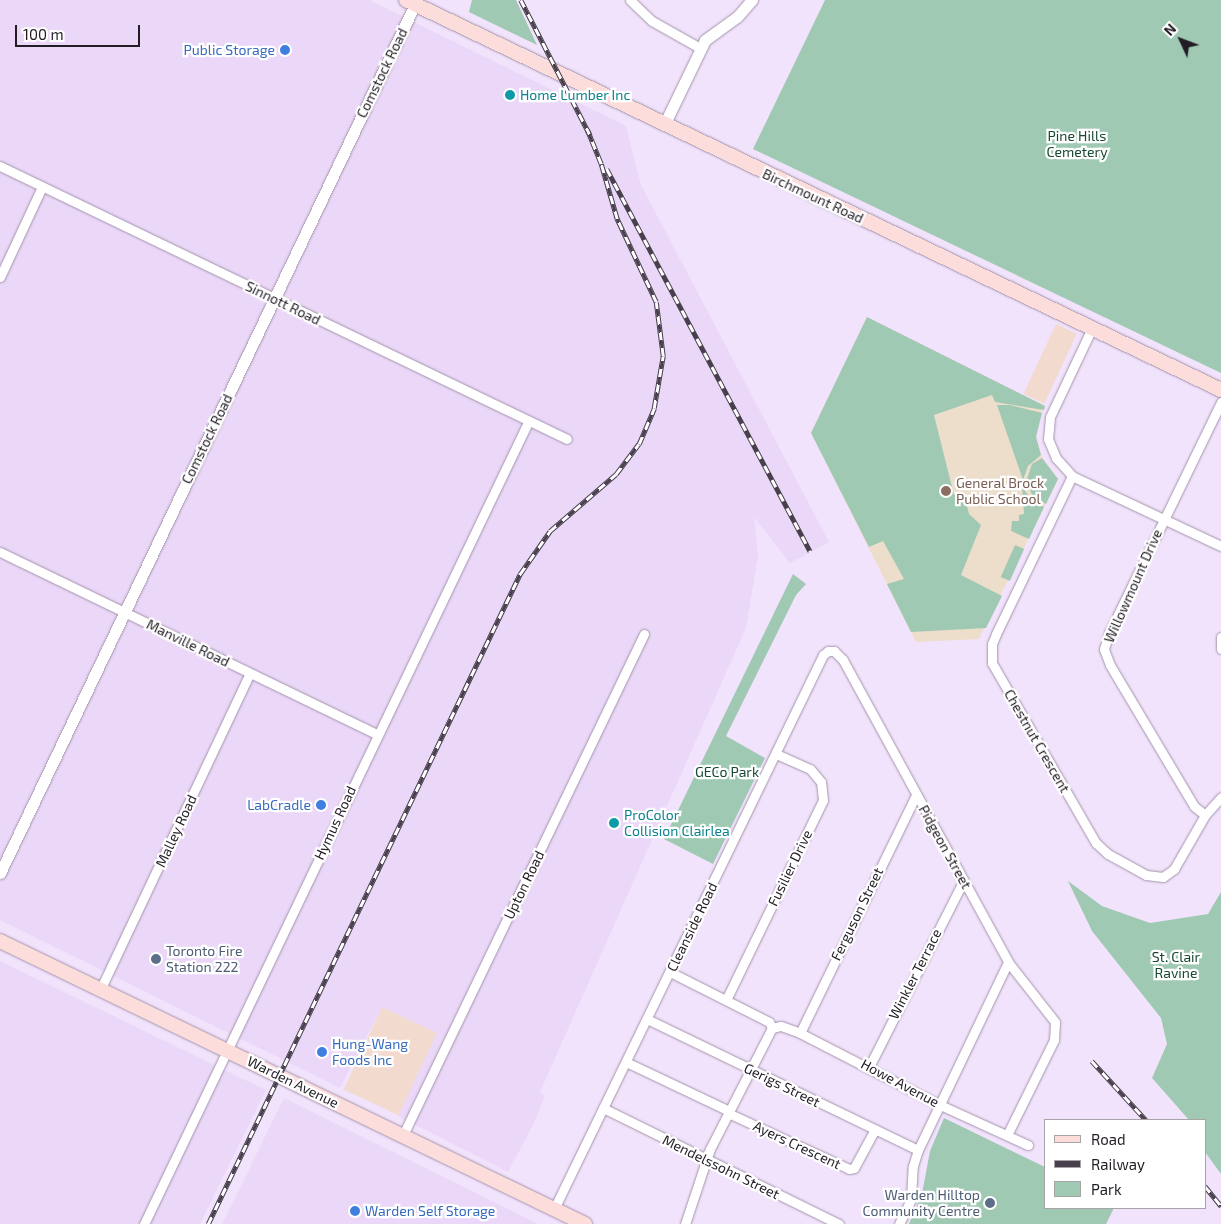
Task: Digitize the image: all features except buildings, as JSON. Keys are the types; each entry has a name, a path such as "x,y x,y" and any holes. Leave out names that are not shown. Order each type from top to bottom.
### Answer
{"main road":[{"name":"Birchmount Road","path":"410,2 1221,390"},
{"name":"Warden Avenue","path":"0,941 101,988 585,1224"}],"street":[{"path":"630,0 652,21 700,48"},
{"path":"664,125 705,40 737,17 752,0"},
{"name":"Comstock Road","path":"0,874 274,299 410,2"},
{"name":"Sinnott Road","path":"0,166 567,440"},
{"path":"0,277 42,187"},
{"path":"1092,328 1048,424 1053,453 1072,476 1221,546"},
{"name":"Willowmount Drive","path":"1205,815 1194,806 1110,666 1104,649 1108,633 1221,402"},
{"name":"Hymus Road","path":"144,1224 229,1051 376,734 528,422"},
{"name":"Chestnut Crescent","path":"1072,476 996,634 992,644 992,663 1096,843 1108,854 1146,875 1163,877 1174,869 1205,815 1221,797"},
{"name":"Manville Road","path":"0,552 376,734"},
{"name":"Upton Road","path":"403,1135 644,634"},
{"path":"1221,637 1221,649"},
{"name":"Cleanside Road","path":"554,1209 777,754 823,655 834,651"},
{"name":"Pidgeon Street","path":"834,651 843,660 1008,962 1055,1022 1054,1040 1007,1135"},
{"name":"Malley Road","path":"101,988 250,673"},
{"name":"Fusilier Drive","path":"726,1000 823,800 821,782 810,769 777,754"},
{"name":"Ferguson Street","path":"800,1033 916,795"},
{"name":"Winkler Terrace","path":"868,1067 963,882"},
{"path":"899,1224 911,1199 913,1166 918,1150 938,1104 1008,962"},
{"name":"Howe Avenue","path":"670,972 769,1022 770,1031 781,1026 800,1033 938,1104 1028,1145"},
{"name":"Gerigs Street","path":"647,1019 918,1150"},
{"path":"685,1224 708,1161 710,1149 770,1031"},
{"name":"Ayers Crescent","path":"626,1062 849,1169 858,1162 875,1129"},
{"name":"Mendelssohn Street","path":"603,1108 839,1224"}],"shaded area":[{"path":"0,0 369,0 626,126 641,185 829,542 790,563 754,517 758,556 746,628 540,1092 545,1096 533,1125 508,1172 398,1116 437,1033 382,1007 340,1088 0,920"},
{"name":"General Brock Public School","path":"867,317 1045,406 1038,423 1036,438 1042,457 1058,479 979,639 916,642 811,433"},
{"path":"1056,324 1077,334 1044,404 1023,394"},
{"path":"0,961 266,1090 200,1224 0,1224"},
{"path":"382,1007 438,1033 400,1116 344,1089"},
{"path":"284,1098 538,1224 222,1224"}],"green space":[{"path":"472,0 516,0 537,45 469,12"},
{"name":"Pine Hills Cemetery","path":"825,0 1221,0 1221,373 753,149"},
{"name":"General Brock Public School","path":"867,317 1045,406 1044,410 995,402 992,395 934,415 954,495 964,494 969,514 981,525 961,575 1002,596 986,628 911,632 887,584 904,579 883,541 869,547 811,433"},
{"path":"997,405 1010,405 1042,413 1036,437 1041,455 1028,466 1023,480"},
{"path":"1042,458 1058,479 1046,504 1032,495 1027,479 1032,464"},
{"path":"1022,486 1029,497 1044,507 1029,539 1011,531 1012,521 1019,521 1019,515 1024,514"},
{"path":"1015,545 1024,549 1010,581 1001,577"},
{"name":"GECo Park","path":"793,574 806,584 796,595 726,736 765,758 713,864 664,839"},
{"name":"St. Clair Ravine","path":"1068,881 1102,906 1150,923 1208,914 1221,892 1221,1174 1206,1153 1206,1119 1188,1119 1152,1078 1167,1044 1161,1018 1092,931"},
{"path":"944,1118 1044,1167 1044,1209 1114,1209 1106,1224 909,1224 922,1194 930,1151"}],"railway":[{"path":"521,0 590,135"},
{"path":"208,1224 520,574 550,531 616,474 639,444 654,408 663,356 656,302 617,219 601,164 587,130"},
{"path":"607,169 810,551"},
{"path":"1092,1061 1145,1119"},
{"path":"1206,1187 1221,1206"}],"place":[{"name":"Public Storage","path":"285,50"},
{"name":"Home Lumber Inc","path":"510,95"},
{"name":"General Brock Public School","path":"946,491"},
{"name":"LabCradle","path":"321,805"},
{"name":"ProColor Collision Clairlea","path":"614,823"},
{"name":"Toronto Fire Station 222","path":"156,959"},
{"name":"Hung-Wang Foods Inc","path":"322,1052"},
{"name":"Warden Hilltop Community Centre","path":"990,1203"},
{"name":"Warden Self Storage","path":"355,1211"}]}
